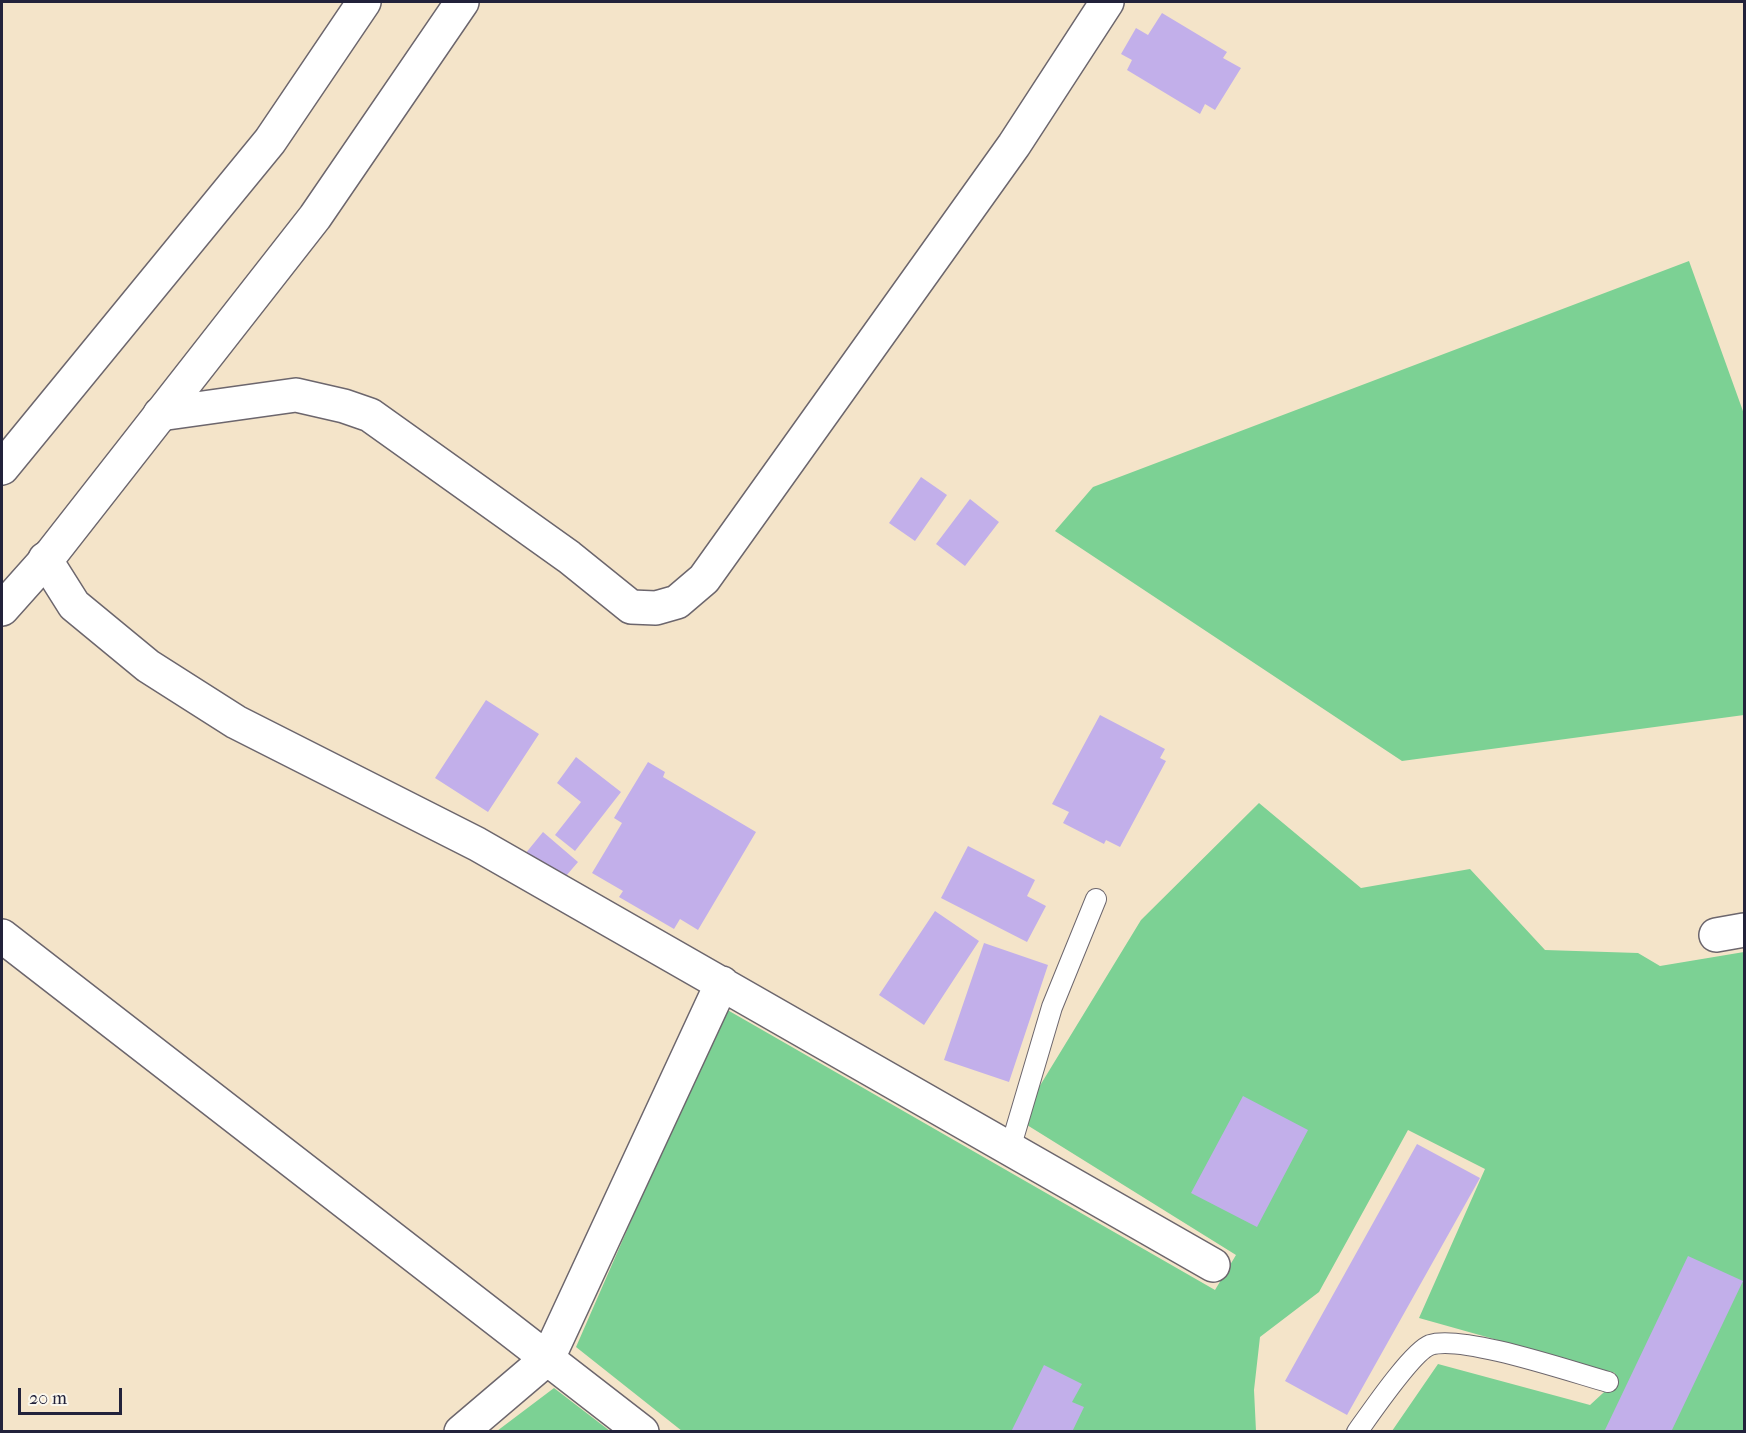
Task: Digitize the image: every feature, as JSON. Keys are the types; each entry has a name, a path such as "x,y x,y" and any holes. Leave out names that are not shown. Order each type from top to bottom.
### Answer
{"main road":[{"path":"2,468 270,141 364,2"},
{"path":"2,609 45,559 315,217 462,2"},
{"path":"160,414 296,395 344,406 370,415 569,557 631,607 656,608 677,602 704,579 1014,146 1107,2"},
{"path":"45,559 74,605 148,666 236,722 477,844 1213,1266"},
{"path":"2,936 642,1431"},
{"path":"462,1431 548,1358 722,983"}],"lane":[{"path":"1010,1149 1052,1007 1096,899"},
{"path":"1357,1431 1407,1365 1429,1345 1462,1342 1608,1382"}],"green space":[{"path":"1689,261 1744,414 1744,715 1402,761 1055,531 1093,487"},
{"path":"1259,803 1361,888 1470,869 1545,950 1638,953 1660,966 1744,952 1744,1431 1392,1431 1438,1364 1590,1405 1615,1382 1615,1373 1419,1318 1485,1169 1408,1130 1319,1292 1260,1337 1254,1390 1256,1431 682,1431 576,1347 724,1008 1215,1290 1236,1255 1019,1120 1141,920"},
{"path":"554,1388 610,1431 497,1431"}],"building":[{"path":"1162,13 1227,52 1223,58 1241,68 1215,110 1205,104 1200,114 1127,70 1132,60 1121,54 1136,28 1148,35"},
{"path":"921,477 947,495 915,541 889,523"},
{"path":"970,499 999,522 965,566 936,544"},
{"path":"486,700 539,734 488,812 435,778"},
{"path":"1100,715 1165,749 1160,758 1166,761 1120,847 1106,840 1104,844 1063,823 1069,812 1052,804"},
{"path":"576,757 621,792 575,851 555,835 581,802 557,783"},
{"path":"648,762 665,772 663,777 756,832 698,930 680,919 674,929 619,897 623,891 592,873 622,823 614,818"},
{"path":"543,832 578,862 560,883 525,854"},
{"path":"968,846 1035,880 1027,896 1046,906 1027,942 941,898"},
{"path":"935,911 979,941 924,1025 879,995"},
{"path":"984,943 1048,965 1009,1082 944,1060"},
{"path":"1243,1096 1308,1130 1257,1227 1191,1193"},
{"path":"1417,1144 1480,1178 1347,1415 1285,1381"},
{"path":"1688,1256 1743,1281 1671,1432 1604,1432"},
{"path":"1044,1365 1082,1384 1072,1402 1084,1407 1072,1432 1011,1432"}]}
